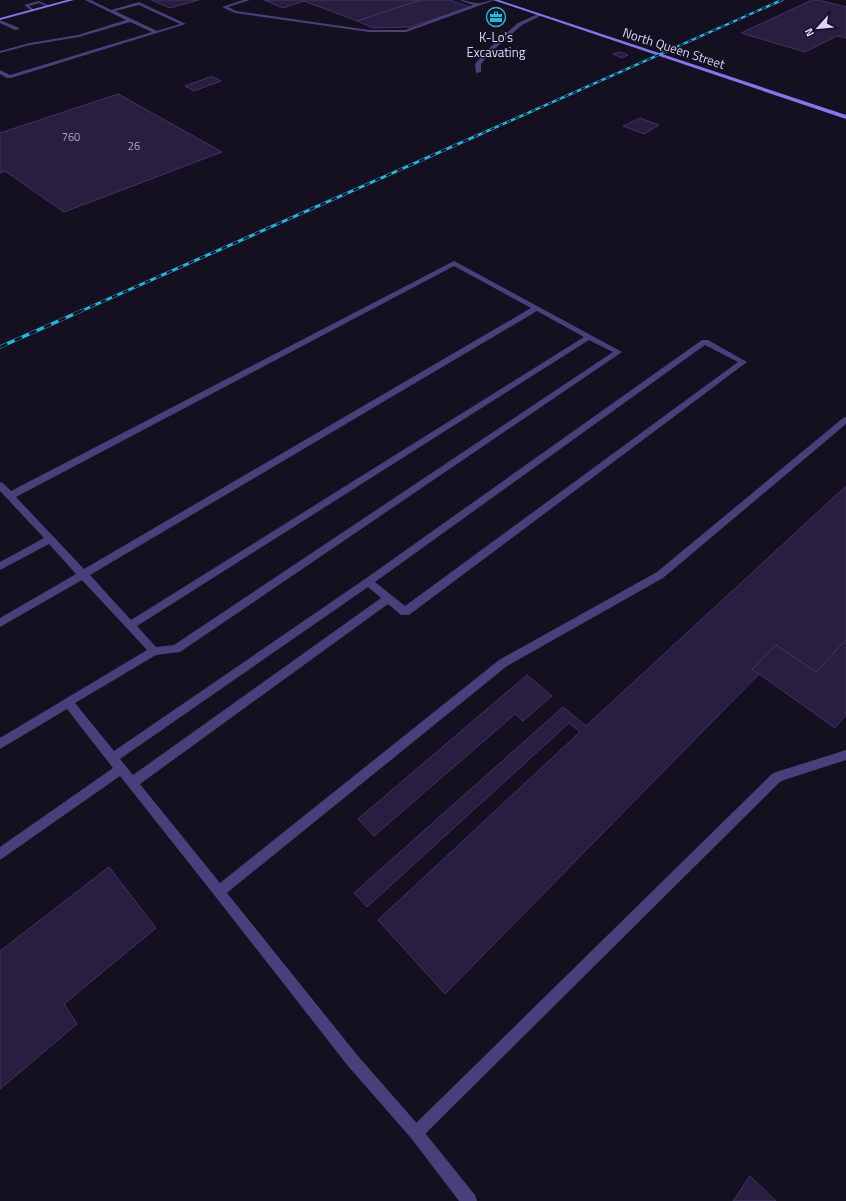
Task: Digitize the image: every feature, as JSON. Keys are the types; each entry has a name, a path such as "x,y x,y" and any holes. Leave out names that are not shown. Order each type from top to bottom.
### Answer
{"main road":[{"path":"0,20 72,0"},
{"name":"North Queen Street","path":"494,0 846,116"}],"street":[{"path":"87,0 156,32"},
{"path":"248,0 224,7 235,12 369,31 406,31 494,0"},
{"path":"462,0 477,5"},
{"path":"32,10 26,5 31,1 39,2 48,6"},
{"path":"0,72 9,77 184,24 139,3 111,11"},
{"path":"479,70 485,65 497,46 520,24 540,15"},
{"path":"0,20 17,29"},
{"path":"0,52 30,44 79,36 130,20"},
{"path":"0,744 154,651 176,649 618,352 589,338 454,263 10,496"},
{"path":"0,623 536,308"},
{"path":"131,625 589,338"},
{"path":"114,758 368,582 705,342 743,362 405,612 368,582"},
{"path":"218,892 503,663 660,575 846,420"},
{"path":"0,485 154,651"},
{"path":"0,566 51,539"},
{"path":"133,782 388,598"},
{"path":"68,702 133,782 151,808 218,892 354,1061 416,1133 469,1201"},
{"path":"416,1133 777,777 846,755"},
{"path":"0,854 121,769"}],"building":[{"path":"151,0 199,0 170,8"},
{"path":"264,0 421,0 357,21 304,1 283,8"},
{"path":"421,0 450,0 470,7 410,27 373,28 357,21"},
{"path":"812,0 818,0 846,7 846,38 837,36 805,52 741,33"},
{"path":"620,52 628,55 622,58 613,54"},
{"path":"210,77 221,81 194,91 185,86"},
{"path":"118,94 222,152 64,212 5,171 0,173 0,133"},
{"path":"640,118 659,125 644,134 623,126"},
{"path":"846,486 846,640 816,672 776,645 752,669 759,674 445,994 378,920 580,732 569,723 367,907 354,893 563,707 586,726"},
{"path":"846,640 846,715 835,728 752,669 776,645 816,672"},
{"path":"527,675 552,696 523,721 515,714 374,836 358,819"},
{"path":"109,867 156,928 64,1004 77,1024 0,1089 0,951"},
{"path":"750,1176 776,1201 733,1201"}],"railway":[{"path":"474,137 782,0"},
{"path":"79,312 476,136"},
{"path":"0,347 81,311"}],"place":[{"name":"K-Lo's Excavating","path":"496,17"}]}
